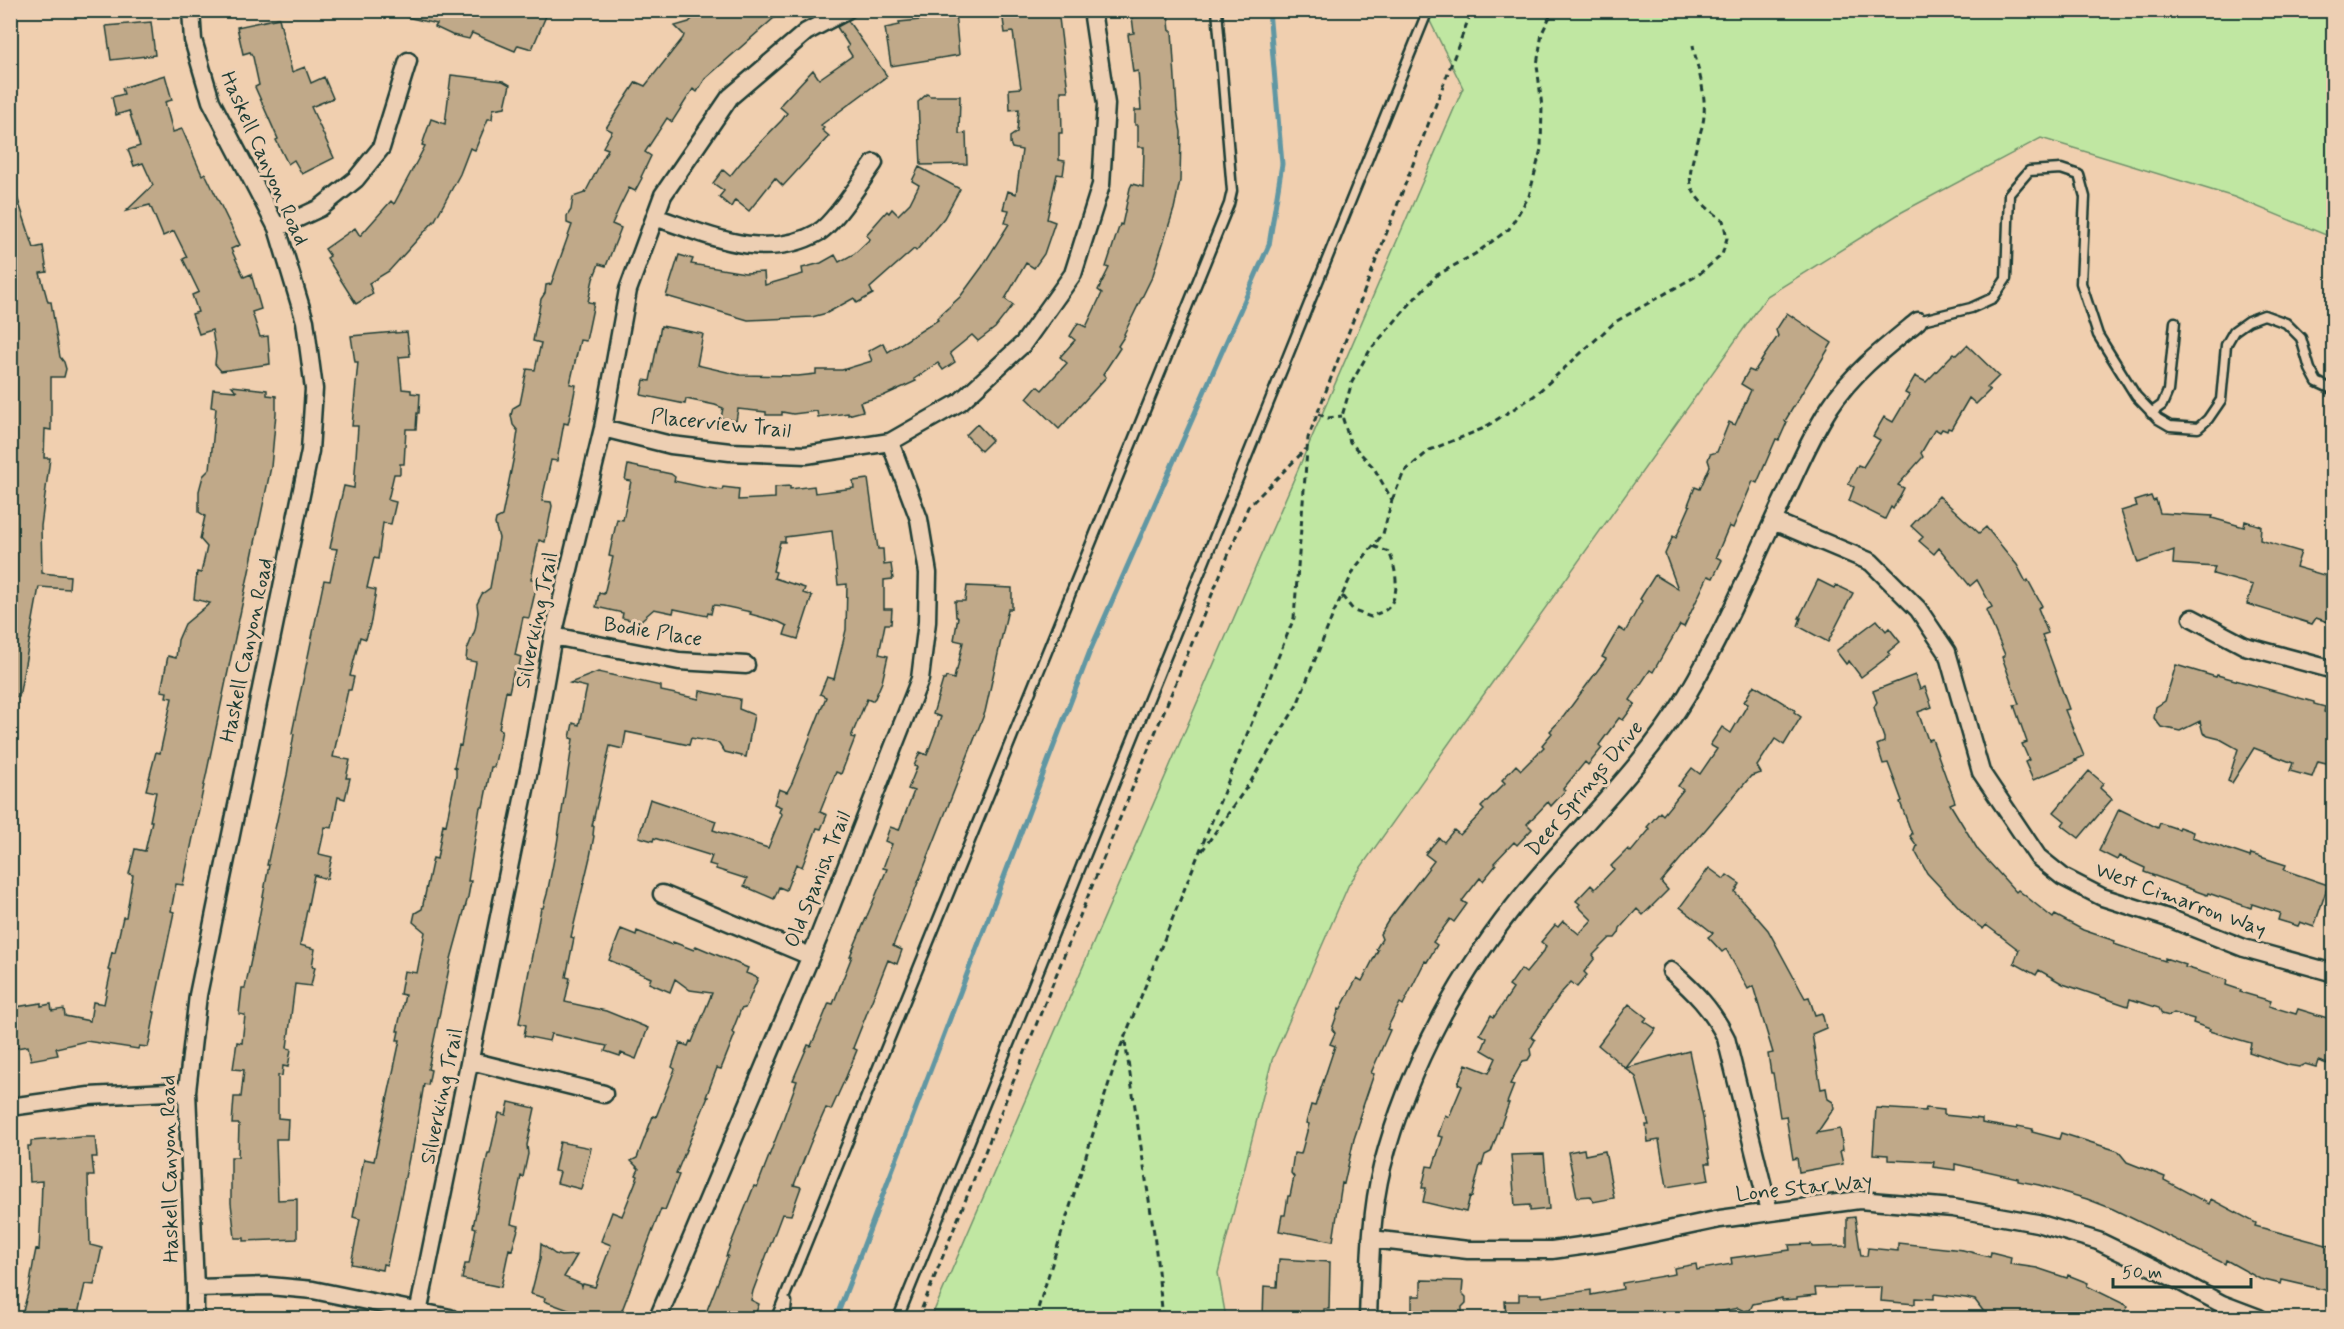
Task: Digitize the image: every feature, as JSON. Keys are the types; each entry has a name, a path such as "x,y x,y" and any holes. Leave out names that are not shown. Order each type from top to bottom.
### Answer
{"street":[{"name":"Haskell Canyon Road","path":"191,10 193,40 211,101 277,228 305,321 314,389 310,452 198,995 186,1091 195,1318"},
{"name":"Silverking Trail","path":"418,1315 531,760 553,636 603,429 628,290 663,195 730,97 806,32 847,10"},
{"name":"Placerview Trail","path":"603,429 671,445 730,452 806,454 890,442 960,402 1023,344 1073,274 1101,185 1106,104 1092,10"},
{"path":"277,228 321,208 356,179 381,148 408,61"},
{"path":"655,217 749,247 782,246 820,231 843,206 874,163"},
{"name":"Deer Springs Drive","path":"1368,1318 1371,1239 1382,1168 1402,1106 1427,1047 1465,974 1526,891 1644,756 1684,699 1714,647 1808,446 1831,405 1861,369 1918,321"},
{"name":"Old Spanish Trail","path":"658,1318 810,956 920,679 927,622 928,573 919,519 890,442"},
{"name":"West Cimarron Way","path":"1773,521 1871,562 1918,609 1947,652 1981,772 2038,856 2063,877 2102,897 2171,919 2244,948 2334,974"},
{"path":"2192,618 2245,646 2334,670"},
{"name":"Bodie Place","path":"553,636 679,661 746,665"},
{"path":"662,894 810,956"},
{"path":"1671,971 1714,1014 1726,1038 1769,1211"},
{"path":"471,1061 604,1094"},
{"path":"10,1107 89,1096 186,1091"},
{"name":"Lone Star Way","path":"1371,1239 1468,1250 1552,1250 1616,1241 1769,1211 1859,1200 1953,1208 2037,1223 2098,1241 2222,1304 2259,1318"},
{"path":"195,1288 280,1287 313,1290 418,1315 450,1318"}],"lane":[{"path":"776,1318 1229,204 1232,179 1217,10"},
{"path":"898,1318 1428,10"},
{"path":"1918,321 1971,308 1993,298 2006,279 2009,194 2029,171 2061,169 2079,175 2085,197 2081,283 2098,335 2136,396 2158,420 2170,426 2198,428 2222,400 2226,345 2234,331 2248,321 2264,315 2286,323 2301,338 2310,369 2317,382 2334,390"},
{"path":"2151,413 2162,405 2168,391 2175,322"},
{"path":"784,1318 789,1289"}],"path":[{"path":"1035,1318 1124,1039 1294,618 1308,438 1472,10"},
{"path":"1392,500 1374,468 1350,442 1342,416 1352,382 1370,350 1437,275 1475,254 1509,229 1528,196 1542,149 1539,54 1542,33 1553,10"},
{"path":"1197,857 1251,781 1297,705 1355,568 1383,534 1392,500 1404,472 1430,450 1482,429 1534,396 1615,322 1698,275 1722,255 1727,238 1723,220 1704,206 1693,194 1689,180 1704,116 1704,95 1693,45"},
{"path":"1317,414 1328,418 1342,416"},
{"path":"918,1318 1079,917 1248,507 1307,448"},
{"path":"1342,596 1354,611 1371,617 1388,608 1395,590 1396,568 1389,552 1373,546"},
{"path":"1124,1039 1154,1233 1163,1318"}],"green space":[{"path":"1425,11 2333,11 2333,238 2234,197 2041,138 1902,212 1767,296 1349,884 1272,1060 1218,1273 1226,1318 931,1318 1463,88"}],"building":[{"path":"407,10 532,10 546,16 532,49 518,45 515,51 472,33 469,39 452,35 435,27 437,24 406,17"},
{"path":"714,10 783,10 705,79 697,92 693,89 672,122 667,118 645,152 651,156 642,178 635,191 629,188 612,224 621,228 606,266 599,264 593,279 588,302 594,303 586,341 580,340 570,384 576,385 569,420 568,424 564,423 557,461 551,460 542,501 551,502 552,506 545,542 539,540 531,579 537,580 537,584 529,618 523,617 515,655 521,657 518,671 514,670 509,692 506,691 499,729 502,730 499,745 494,767 491,767 483,807 480,807 468,881 471,881 468,897 451,959 428,1069 431,1070 428,1085 424,1084 412,1153 410,1153 387,1265 383,1264 382,1270 351,1264 360,1219 353,1217 364,1159 374,1161 400,1040 397,1040 399,1031 397,1031 405,995 400,994 404,971 417,973 425,932 413,922 415,913 422,909 433,858 437,859 443,824 446,825 456,776 454,767 459,745 461,746 476,662 466,660 467,650 475,630 477,604 482,594 490,588 499,538 495,524 496,519 502,516 518,431 513,425 511,415 513,408 520,404 527,369 535,370 541,343 533,341 541,299 546,285 551,284 572,225 567,223 567,216 571,210 573,197 585,193 608,149 603,147 612,131 606,128 636,82 645,86 683,38 684,35 675,26 689,22 699,12 707,17"},
{"path":"1058,10 1068,91 1061,91 1062,133 1059,133 1059,160 1065,161 1063,175 1057,174 1047,219 1055,222 1044,254 1034,268 1026,263 1005,299 1013,305 995,328 978,341 972,335 950,353 955,362 943,370 938,363 914,379 916,381 883,396 860,402 863,411 848,415 848,413 818,417 817,411 766,415 766,412 738,409 736,421 721,418 723,408 715,405 686,399 685,404 641,395 644,380 650,381 661,326 703,334 697,365 740,375 798,376 816,374 816,370 842,370 872,361 868,351 883,343 888,352 938,320 937,318 960,297 1009,224 1005,223 1009,210 1003,209 1008,191 1016,194 1022,150 1012,148 1010,143 1010,137 1017,132 1019,109 1010,110 1009,89 1021,88 1013,32 1005,33 1002,12"},
{"path":"955,11 959,55 891,66 885,28 900,25 899,22 941,18 941,12"},
{"path":"1168,13 1170,31 1172,31 1177,110 1181,132 1180,181 1174,209 1153,275 1118,346 1120,348 1103,374 1106,377 1059,429 1027,398 1037,386 1042,390 1067,363 1060,357 1075,340 1070,336 1078,323 1086,327 1102,293 1098,290 1109,268 1106,267 1120,224 1122,225 1130,188 1132,184 1143,187 1144,147 1138,147 1138,125 1135,125 1135,110 1141,110 1138,71 1133,72 1128,34 1134,33 1132,17"},
{"path":"279,18 292,72 305,67 311,83 324,77 333,98 311,107 334,158 302,174 294,160 288,164 276,140 278,139 255,87 259,85 253,57 250,52 243,54 237,27"},
{"path":"848,21 887,76 821,125 824,128 822,130 829,136 783,186 775,178 749,211 735,200 731,207 719,197 724,191 713,183 723,170 730,176 782,120 787,113 780,107 782,103 813,70 819,79 852,56 847,48 849,46 837,27"},
{"path":"151,22 155,55 111,60 106,26"},
{"path":"165,75 172,100 165,102 173,132 182,129 202,175 205,173 240,245 231,249 244,277 251,274 261,309 252,312 260,337 268,336 270,364 221,371 215,364 216,354 212,330 199,334 192,314 198,312 192,295 199,292 183,259 187,257 174,231 163,236 150,205 126,211 153,185 143,163 134,166 128,150 140,146 129,111 116,115 112,97 124,94 122,88"},
{"path":"451,75 503,81 510,85 505,107 493,109 492,119 488,119 475,150 470,148 460,174 435,220 389,271 369,283 373,294 356,304 327,258 330,256 325,249 355,228 360,236 391,201 394,204 425,146 422,145 431,119 445,124"},
{"path":"927,94 930,96 960,96 959,134 966,133 967,164 921,165 918,102"},
{"path":"919,167 960,189 944,218 916,251 914,249 870,288 873,294 857,303 854,298 827,313 812,317 748,320 666,296 679,255 693,259 691,264 745,273 764,272 765,285 803,274 802,268 821,263 835,255 839,262 854,254 870,239 866,235 887,211 889,213 892,209 898,215 910,203 919,185 912,181"},
{"path":"14,188 34,248 43,246 47,272 40,273 48,302 51,302 60,357 66,369 64,377 51,377 51,430 45,429 44,458 50,458 41,526 42,573 70,576 69,589 39,587 19,697 10,696 10,189"},
{"path":"1787,313 1832,343 1785,421 1787,422 1779,440 1776,439 1757,483 1753,481 1733,528 1729,526 1716,557 1722,560 1713,578 1708,576 1684,627 1680,625 1653,672 1650,670 1630,700 1635,704 1623,720 1619,718 1599,745 1602,748 1588,765 1585,762 1563,789 1565,791 1551,806 1548,802 1527,824 1532,829 1517,845 1514,842 1494,863 1496,865 1483,881 1480,878 1462,901 1467,904 1454,922 1450,919 1433,942 1437,945 1427,962 1425,961 1403,1005 1400,1003 1387,1029 1390,1030 1371,1073 1374,1074 1359,1118 1361,1118 1344,1184 1342,1183 1333,1241 1279,1231 1294,1177 1291,1173 1294,1153 1301,1154 1309,1124 1306,1123 1311,1105 1315,1106 1335,1046 1330,1044 1335,1033 1332,1029 1339,1009 1357,978 1362,981 1378,950 1376,949 1382,939 1380,934 1434,861 1425,854 1439,838 1444,842 1454,830 1460,835 1484,810 1481,807 1505,783 1502,780 1516,765 1521,770 1544,747 1542,745 1552,733 1550,731 1564,716 1606,659 1602,657 1619,628 1625,632 1642,601 1640,599 1655,575 1678,589 1665,554 1673,536 1676,538 1690,506 1688,505 1695,487 1700,489 1710,466 1708,460 1710,454 1717,452 1729,422 1735,425 1751,390 1741,384 1749,370 1754,372 1778,336 1776,330"},
{"path":"407,332 410,356 399,357 402,389 420,394 419,413 417,413 416,429 406,429 404,464 400,464 400,474 394,474 388,500 396,502 391,524 383,523 378,559 374,558 367,588 376,590 371,621 366,639 360,637 350,676 354,677 351,690 348,690 333,757 350,760 346,778 350,778 345,799 338,797 332,828 325,827 319,854 332,857 327,879 314,875 300,945 315,949 312,966 315,967 311,986 295,984 287,1048 291,1049 288,1067 283,1066 282,1076 278,1075 278,1118 288,1119 287,1139 276,1139 278,1200 297,1199 297,1239 244,1241 244,1238 235,1238 231,1203 231,1157 238,1157 239,1124 232,1124 234,1097 241,1097 244,1070 233,1069 237,1042 242,1043 245,1015 239,1014 242,988 245,988 252,955 269,865 267,865 287,775 294,734 292,733 324,580 330,581 337,549 330,548 335,524 344,486 354,488 358,426 352,426 358,362 355,362 351,336"},
{"path":"1967,345 1999,376 1987,388 1990,390 1976,404 1969,398 1951,429 1948,428 1947,431 1942,429 1940,432 1935,429 1921,453 1923,457 1898,485 1904,488 1885,519 1849,501 1854,487 1848,484 1858,465 1863,467 1880,440 1873,436 1884,417 1893,422 1909,395 1905,393 1915,376 1926,382 1954,353 1957,355"},
{"path":"232,386 267,390 267,395 276,396 271,467 183,885 176,884 171,911 174,912 148,1047 139,1046 138,1049 86,1041 56,1048 58,1055 31,1060 28,1046 10,1049 10,1008 41,1003 41,1006 51,1004 52,1011 64,1009 65,1016 90,1021 93,1002 104,1004 111,971 108,970 112,952 115,953 123,917 126,917 133,875 129,874 135,849 145,851 152,821 150,821 156,792 146,790 156,752 160,753 172,698 166,697 167,692 161,691 168,656 176,658 178,640 185,624 210,603 194,599 197,572 201,573 207,547 200,539 205,516 199,512 199,491 203,476 210,469 216,408 211,407 213,389 236,391"},
{"path":"977,424 992,440 981,451 966,435"},
{"path":"628,465 671,474 675,477 674,481 722,490 723,487 739,489 738,500 775,498 775,487 790,486 790,489 814,486 815,493 854,488 853,481 868,479 878,549 883,549 884,565 891,564 893,579 884,580 884,609 892,609 891,624 885,624 879,654 888,656 882,682 875,698 872,701 867,699 851,737 855,738 841,774 836,772 820,812 827,815 821,829 817,828 802,867 796,864 786,890 779,887 774,899 744,886 747,879 716,869 716,866 709,864 712,856 654,838 653,841 639,837 650,799 716,821 713,830 768,848 782,814 779,812 781,807 774,804 779,789 787,792 792,783 826,697 820,694 827,677 834,679 846,630 847,584 838,585 832,531 785,537 785,542 780,542 773,571 776,572 774,578 805,588 803,593 812,596 798,639 784,635 787,626 779,622 750,614 751,612 723,606 713,605 711,614 708,613 707,616 674,609 673,613 654,609 639,622 622,618 623,613 596,607 599,593 604,594 613,557 609,556 617,519 623,520 631,481 625,480"},
{"path":"1939,496 1979,533 1986,527 2017,565 2026,582 2028,580 2042,606 2038,608 2048,633 2042,635 2069,709 2065,710 2084,756 2033,780 2025,762 2029,760 2022,744 2027,742 2014,705 2019,704 2002,657 2005,655 1986,610 1992,607 1977,580 1970,586 1939,548 1934,554 1919,541 1923,537 1911,526"},
{"path":"2151,496 2153,501 2156,500 2160,513 2213,516 2212,518 2244,527 2245,521 2261,526 2260,540 2301,552 2296,567 2334,578 2334,603 2328,622 2316,618 2312,624 2247,604 2253,585 2213,574 2215,567 2173,564 2174,550 2138,563 2121,511 2137,506 2135,501"},
{"path":"1818,580 1834,588 1836,585 1853,593 1828,642 1798,626 1801,618 1799,618"},
{"path":"967,586 1012,588 1012,609 1008,609 985,712 893,946 902,950 897,964 888,960 853,1048 857,1050 846,1077 831,1110 826,1108 810,1144 794,1185 801,1187 791,1215 782,1214 753,1291 751,1300 759,1304 754,1318 704,1318 728,1256 726,1256 754,1186 757,1187 781,1125 797,1081 793,1080 808,1045 811,1046 829,1003 833,1004 852,956 850,956 887,869 883,868 892,844 885,841 890,827 899,830 914,791 908,789 917,767 914,766 920,752 927,755 941,717 933,714 943,680 946,677 954,679 957,670 963,642 954,640 958,617 956,617 955,601 965,601"},
{"path":"1877,620 1886,631 1889,628 1900,642 1888,652 1890,655 1861,677 1849,661 1846,664 1836,651"},
{"path":"2176,665 2314,702 2314,704 2325,707 2324,712 2331,714 2330,718 2334,719 2334,765 2318,761 2312,777 2290,771 2293,763 2254,748 2232,783 2228,781 2238,749 2203,733 2200,721 2180,731 2161,727 2154,718 2156,707 2165,701"},
{"path":"598,672 661,686 661,691 699,699 700,691 740,699 739,709 754,715 746,757 725,752 719,743 691,738 689,745 626,732 623,749 610,746 592,826 594,826 594,836 590,857 571,937 574,938 566,977 570,978 565,1002 606,1011 648,1028 636,1059 621,1053 620,1056 605,1051 607,1046 551,1034 549,1041 524,1036 526,1025 519,1023 541,908 543,908 547,894 557,844 573,739 570,738 573,723 579,725 587,687 570,683"},
{"path":"1915,675 1920,689 1925,687 1932,707 1918,712 1928,740 1932,739 1955,802 1950,804 1978,850 2016,892 2018,890 2053,918 2055,915 2083,930 2115,941 2114,944 2165,961 2165,958 2227,980 2226,985 2241,990 2240,992 2271,1001 2269,1006 2296,1014 2298,1009 2334,1020 2334,1066 2318,1061 2316,1067 2305,1064 2299,1067 2288,1065 2249,1052 2251,1043 2209,1031 2210,1029 2193,1023 2194,1019 2174,1013 2169,1016 2162,1014 2159,1008 2130,999 2128,1006 2063,984 2039,970 2036,975 2014,963 2019,950 1986,925 1983,929 1970,919 1927,873 1915,851 1917,846 1910,836 1912,834 1888,763 1883,764 1877,745 1884,742 1884,738 1874,707 1877,702 1873,691"},
{"path":"1754,685 1795,710 1794,712 1801,717 1784,745 1775,739 1757,766 1761,773 1751,776 1661,882 1668,890 1643,915 1637,909 1620,928 1615,938 1610,938 1593,955 1595,958 1584,972 1587,975 1577,987 1571,982 1561,993 1531,1037 1535,1040 1530,1049 1531,1055 1528,1060 1523,1061 1510,1084 1514,1085 1507,1103 1509,1103 1491,1152 1485,1155 1480,1165 1466,1212 1423,1202 1426,1188 1422,1188 1427,1166 1433,1167 1443,1137 1438,1136 1445,1115 1449,1117 1462,1086 1458,1084 1466,1064 1489,1073 1496,1058 1482,1050 1487,1038 1480,1034 1491,1015 1494,1017 1513,989 1509,986 1521,969 1526,973 1544,951 1546,946 1541,942 1555,925 1558,927 1563,921 1579,934 1592,920 1576,901 1591,885 1595,889 1614,869 1611,866 1628,849 1631,852 1650,829 1647,827 1660,812 1663,815 1683,790 1678,786 1692,768 1700,774 1717,749 1710,745 1722,727 1731,733 1748,704 1744,702"},
{"path":"2089,771 2103,783 2100,788 2112,799 2079,838 2062,825 2065,821 2054,812"},
{"path":"2119,809 2158,828 2160,823 2178,829 2179,827 2193,832 2192,837 2250,857 2251,854 2286,865 2284,870 2328,885 2314,927 2300,922 2298,926 2278,920 2280,913 2252,904 2251,908 2208,893 2207,895 2144,872 2145,868 2119,856 2117,860 2099,851"},
{"path":"1709,868 1724,879 1727,875 1740,884 1735,892 1768,930 1805,998 1809,997 1815,1015 1822,1013 1826,1028 1812,1034 1821,1089 1826,1088 1828,1099 1833,1102 1834,1108 1817,1133 1840,1129 1843,1150 1840,1151 1843,1164 1799,1172 1797,1158 1793,1159 1786,1116 1780,1117 1773,1073 1771,1073 1768,1054 1773,1053 1753,986 1748,989 1726,949 1722,952 1708,937 1713,933 1680,907"},
{"path":"621,929 636,935 637,931 672,945 673,942 694,950 696,946 748,968 746,973 758,978 745,1008 741,1009 732,1032 735,1034 721,1069 717,1068 706,1097 708,1097 676,1174 679,1175 665,1210 661,1209 619,1318 590,1318 531,1294 540,1259 541,1244 561,1256 577,1255 564,1277 581,1284 582,1287 583,1284 595,1287 611,1245 601,1241 612,1212 622,1216 638,1176 636,1175 639,1169 631,1161 637,1158 653,1116 656,1117 675,1069 672,1067 680,1043 688,1046 690,1041 692,1042 712,993 690,990 675,979 670,992 649,983 651,978 609,960"},
{"path":"1629,1004 1647,1018 1644,1021 1656,1029 1626,1068 1689,1051 1710,1163 1706,1163 1709,1180 1667,1187 1659,1140 1648,1142 1646,1125 1649,1125 1636,1077 1598,1045"},
{"path":"509,1102 535,1108 527,1145 528,1154 511,1224 519,1226 512,1250 509,1249 501,1287 462,1279 465,1264 469,1264 476,1228 473,1227 488,1153 490,1153 499,1113 506,1115"},
{"path":"1876,1108 1944,1110 1944,1115 1982,1119 1982,1123 2017,1129 2018,1126 2033,1129 2032,1132 2059,1139 2061,1133 2118,1151 2127,1162 2165,1177 2164,1180 2209,1204 2211,1199 2256,1223 2255,1226 2334,1247 2334,1292 2282,1280 2281,1284 2260,1279 2226,1260 2225,1264 2113,1209 2087,1199 2018,1181 2018,1178 1955,1164 1955,1170 1933,1167 1934,1162 1888,1160 1888,1155 1873,1154"},
{"path":"95,1137 97,1157 92,1157 94,1176 88,1176 90,1245 102,1248 94,1285 85,1284 78,1314 74,1313 73,1318 21,1318 36,1249 39,1250 41,1212 42,1181 30,1182 28,1146 31,1146 31,1141"},
{"path":"560,1142 591,1148 581,1189 557,1183 560,1172 554,1171"},
{"path":"1584,1149 1585,1155 1605,1151 1614,1198 1593,1202 1591,1196 1577,1197 1568,1152"},
{"path":"1544,1154 1549,1209 1530,1211 1530,1205 1515,1206 1511,1155"},
{"path":"1855,1217 1861,1256 1867,1256 1868,1248 1898,1251 1898,1243 1963,1250 1990,1257 1991,1252 2011,1257 2010,1264 2037,1268 2067,1278 2068,1275 2088,1283 2087,1286 2128,1306 2122,1318 2006,1318 2006,1316 1984,1312 1975,1300 1966,1298 1934,1294 1934,1299 1915,1298 1915,1304 1881,1301 1882,1287 1815,1288 1816,1295 1797,1297 1797,1299 1782,1300 1782,1298 1753,1304 1750,1310 1744,1311 1738,1308 1690,1318 1506,1318 1505,1301 1519,1301 1519,1294 1542,1294 1542,1297 1591,1290 1591,1295 1623,1289 1622,1283 1675,1274 1674,1268 1696,1264 1697,1270 1732,1264 1731,1258 1790,1250 1789,1245 1847,1246 1847,1218"},
{"path":"1279,1259 1330,1262 1329,1309 1324,1309 1323,1317 1263,1318 1264,1286 1277,1287"},
{"path":"1421,1280 1463,1281 1462,1293 1466,1297 1466,1303 1462,1307 1462,1317 1412,1316 1412,1296 1421,1296"}],"waterway":[{"path":"836,1318 1090,651 1269,245 1282,164 1269,10"}]}
